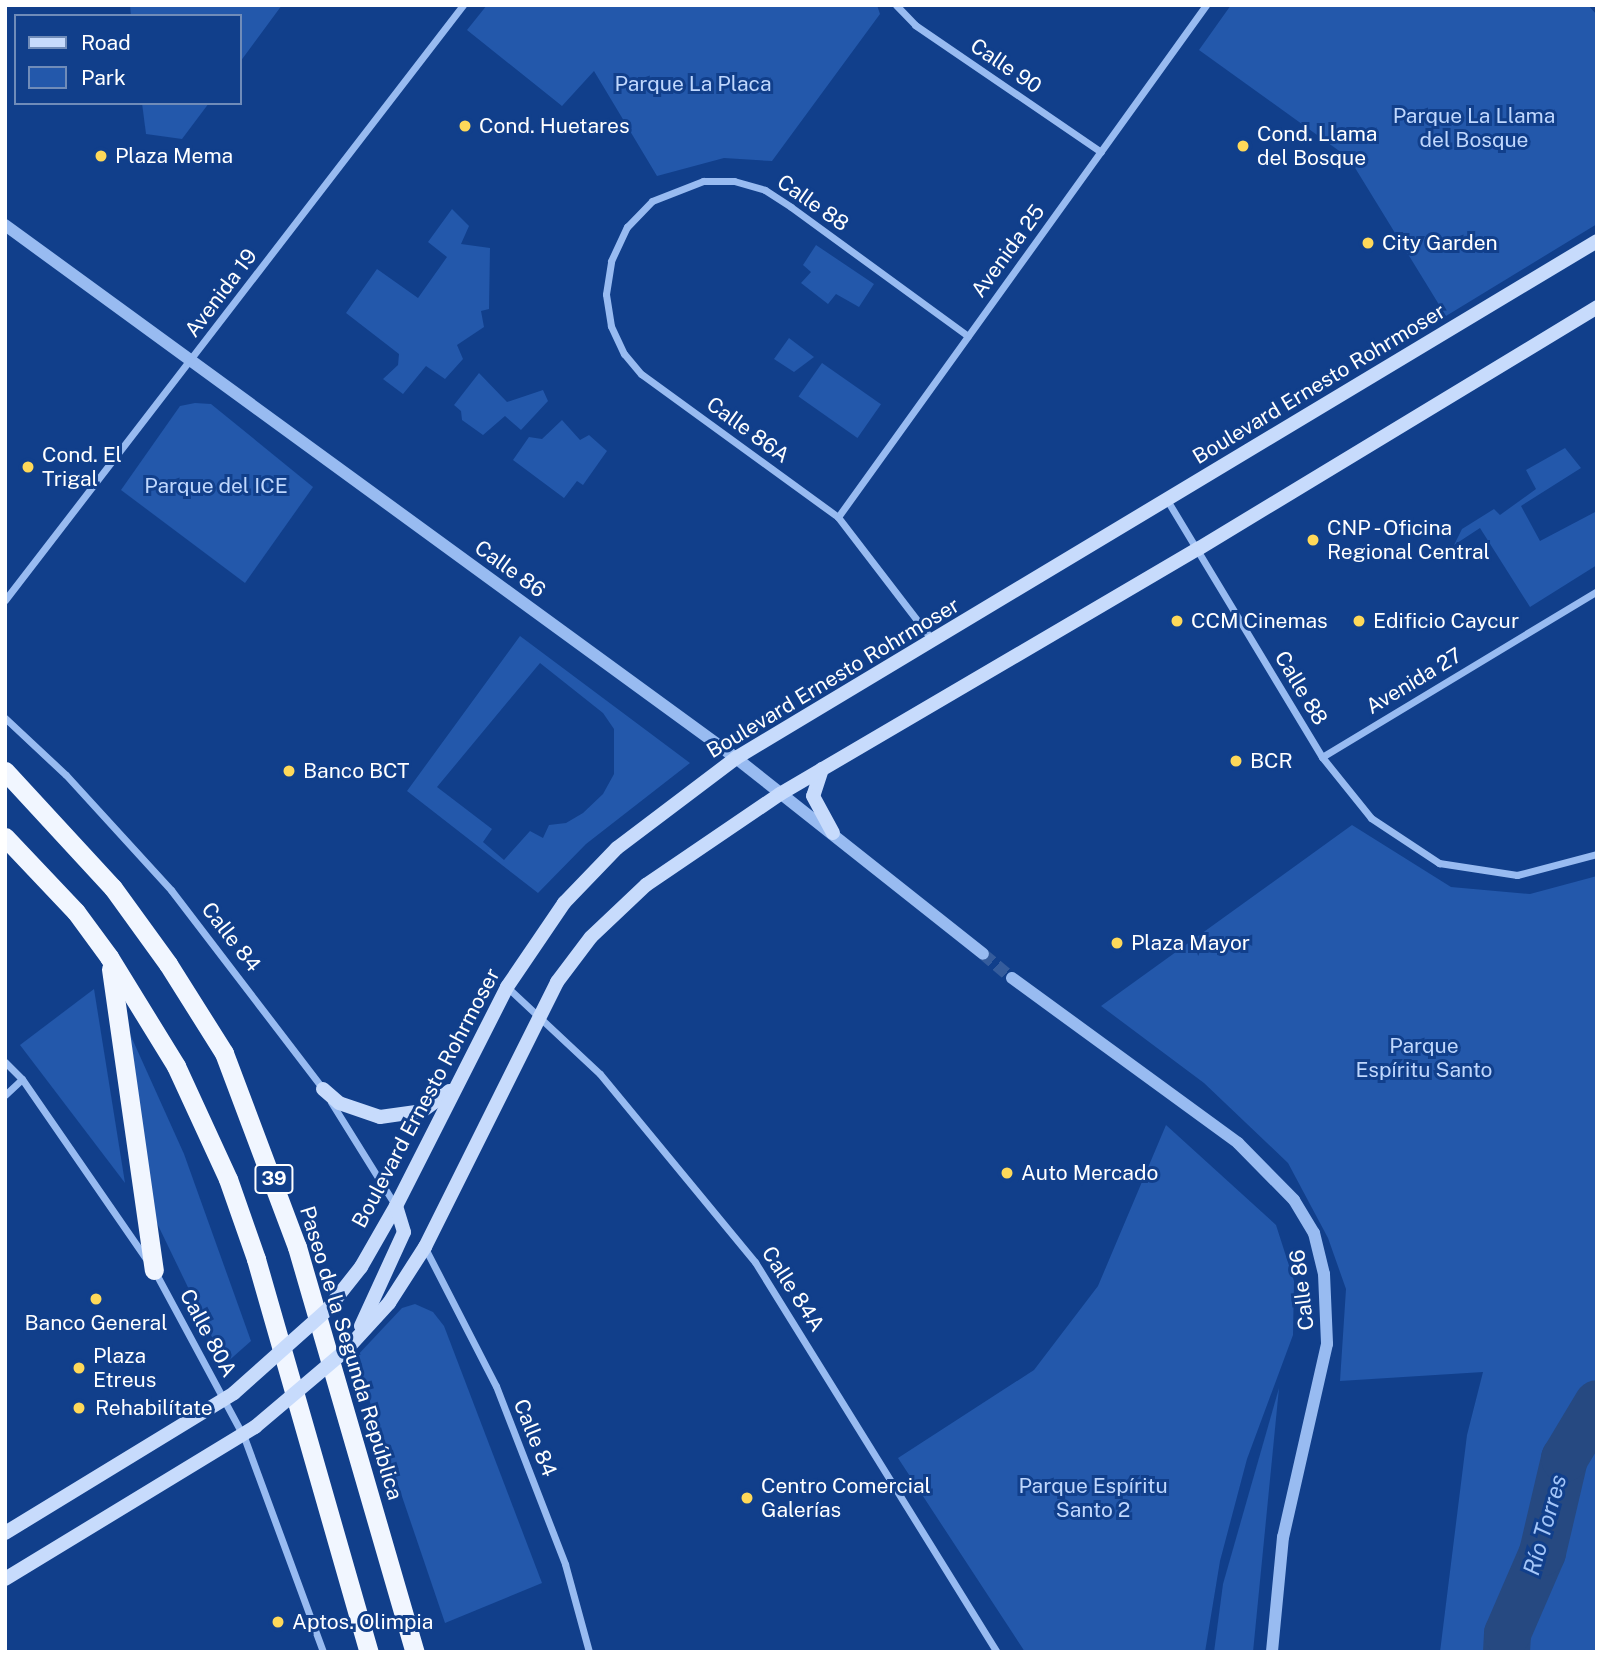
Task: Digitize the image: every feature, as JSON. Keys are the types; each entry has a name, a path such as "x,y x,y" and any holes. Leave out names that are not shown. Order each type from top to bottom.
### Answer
{"highway":[{"name":"Paseo de la Segunda República","path":"5,771 113,888 168,964 224,1053 297,1247 415,1652"},
{"name":"39","path":"5,837 76,912 109,957 176,1066 228,1179 256,1259 369,1652"},
{"path":"109,957 154,1270"}],"main road":[{"name":"Boulevard Ernesto Rohrmoser","path":"5,1533 229,1396 327,1310 361,1267 396,1206 507,986 564,903 617,848 736,758 1597,241"},
{"path":"5,1579 244,1437 349,1348 389,1303 425,1247 537,1016 591,937 646,885 780,794 1198,549 1597,307"},
{"path":"823,768 813,796 833,833"},
{"path":"323,1089 359,1113 390,1117 422,1111 456,1085"},
{"path":"349,1348 404,1232 396,1206"}],"street":[{"name":"Avenida 19","path":"5,600 463,5"},
{"name":"Calle 90","path":"896,5 915,25 1101,152"},
{"name":"Avenida 25","path":"838,517 1206,5"},
{"name":"Calle 88","path":"627,227 652,201 677,188 734,181 765,190 968,336"},
{"name":"Calle 86","path":"5,225 736,758 983,954"},
{"name":"Calle 86A","path":"627,227 611,261 606,294 611,326 624,354 640,374 838,517 933,641"},
{"name":"Calle 88","path":"1167,500 1322,757 1371,818 1439,863 1517,875 1597,854"},
{"name":"Avenida 27","path":"1322,757 1597,591"},
{"name":"Calle 84","path":"5,718 66,775 171,890 323,1089 396,1206"},
{"name":"Calle 86","path":"1012,978 1238,1143 1294,1200 1314,1233 1324,1274 1327,1344 1283,1537 1272,1652"},
{"name":"Calle 84A","path":"507,986 638,1116 755,1262 997,1652"},
{"name":"Calle 80A","path":"5,1062 22,1079 154,1270 229,1396 323,1652"},
{"path":"5,1095 22,1079"},
{"name":"Calle 84","path":"425,1247 496,1387 565,1563 589,1652"}],"green space":[{"path":"130,5 282,5 242,59 242,14 131,14"},
{"name":"Parque La Placa","path":"487,5 877,5 880,14 772,161 724,158 657,176 594,71 562,106 467,30"},
{"name":"Parque La Llama del Bosque","path":"1231,5 1588,5 1597,15 1597,224 1446,316 1349,158 1199,50"},
{"path":"142,105 208,105 182,139 146,134"},
{"path":"452,209 469,226 461,244 490,248 489,309 481,311 484,327 457,345 463,359 445,379 426,366 403,394 383,379 398,365 399,354 346,313 377,269 418,298 447,257 428,242"},
{"path":"816,245 874,284 859,307 836,294 828,304 801,283 811,272 803,265"},
{"path":"789,338 814,357 794,372 774,359"},
{"path":"822,363 881,404 857,438 798,397"},
{"path":"479,373 507,402 543,390 548,401 521,430 505,416 483,435 462,420 461,411 454,405"},
{"name":"Parque del ICE","path":"211,404 313,487 245,583 121,490 180,406"},
{"path":"562,420 580,440 589,435 607,451 583,485 577,481 564,498 513,460 529,437 542,439"},
{"path":"1565,448 1581,468 1521,506 1540,541 1597,511 1597,565 1530,607 1480,528 1454,545 1462,529 1494,509 1500,515 1536,489 1526,470"},
{"path":"520,636 690,763 586,844 538,893 407,791","holes":["540,663 603,713 614,729 614,774 603,794 583,813 566,823 549,825 543,838 530,831 504,860 483,842 492,829 437,787"]},
{"name":"Parque Espíritu Santo","path":"1352,825 1451,887 1530,894 1597,876 1597,1652 1440,1652 1467,1435 1483,1372 1340,1381 1346,1289 1328,1238 1288,1163 1204,1083 1101,1006"},
{"path":"94,989 125,1183 20,1045"},
{"path":"130,1034 184,1154 251,1341 225,1364 155,1219"},
{"name":"Parque Espíritu Santo 2","path":"1166,1125 1276,1225 1294,1281 1293,1335 1247,1459 1220,1561 1205,1652 1025,1652 898,1458 1034,1370 1098,1286"},
{"path":"415,1304 433,1312 444,1326 542,1583 445,1623 355,1358 402,1308"},
{"path":"1279,1388 1253,1652 1214,1652 1223,1584"}],"waterway":[{"name":"Río Torres","path":"1506,1652 1507,1633 1542,1552 1564,1458 1597,1403"}],"tunnel":[{"path":"983,954 1012,978"}],"place":[{"name":"Cond. Huetares","path":"465,126"},
{"name":"Cond. Llama del Bosque","path":"1243,146"},
{"name":"Plaza Mema","path":"101,156"},
{"name":"City Garden","path":"1368,243"},
{"name":"Cond. El Trigal","path":"28,467"},
{"name":"CNP - Oficina Regional Central","path":"1313,540"},
{"name":"CCM Cinemas","path":"1177,621"},
{"name":"Edificio Caycur","path":"1359,621"},
{"name":"BCR","path":"1236,761"},
{"name":"Banco BCT","path":"289,771"},
{"name":"Plaza Mayor","path":"1117,943"},
{"name":"Auto Mercado","path":"1007,1173"},
{"name":"Banco General","path":"96,1299"},
{"name":"Plaza Etreus","path":"79,1368"},
{"name":"Rehabilítate","path":"79,1408"},
{"name":"Centro Comercial Galerías","path":"747,1498"},
{"name":"Aptos. Olimpia","path":"278,1622"}]}
